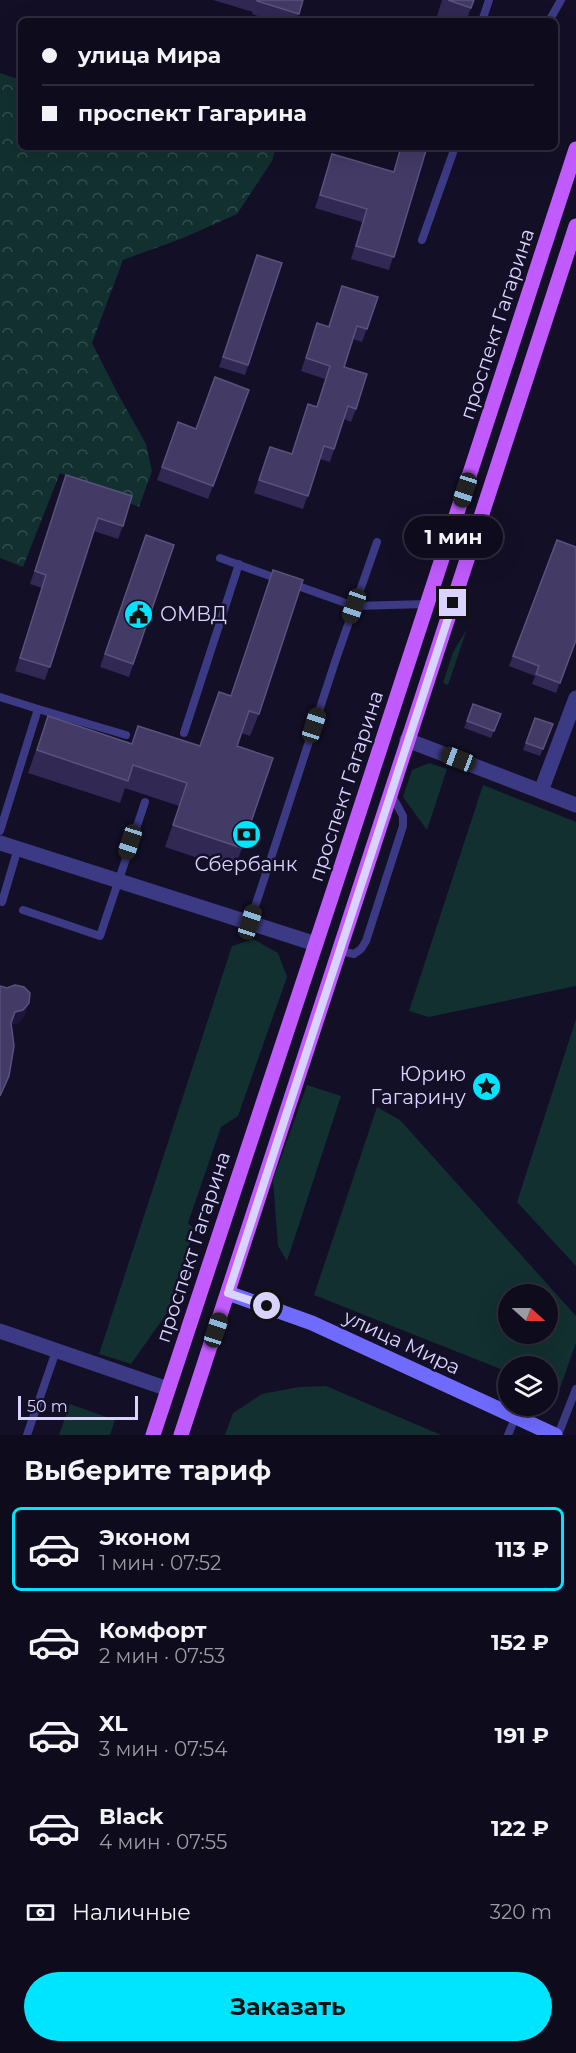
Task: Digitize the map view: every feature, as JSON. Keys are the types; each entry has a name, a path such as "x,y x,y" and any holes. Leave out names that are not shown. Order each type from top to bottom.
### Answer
{"main road":[{"name":"проспект Гагарина","path":"153,1435 386,733 576,149"},
{"path":"181,1435 576,226"},
{"path":"386,733 407,740"},
{"path":"316,944 340,951"},
{"path":"203,1284 228,1293"},
{"name":"улица Мира","path":"228,1293 312,1323 556,1435"}],"street":[{"path":"541,791 575,703"},
{"path":"407,740 576,805"},
{"path":"0,843 316,944"},
{"path":"0,1331 168,1389"}],"lane":[{"path":"483,18 489,0"},
{"path":"551,18 561,0"},
{"path":"422,240 454,150"},
{"path":"250,922 377,542"},
{"path":"220,558 354,606 427,604"},
{"path":"184,734 239,564"},
{"path":"0,697 126,735"},
{"path":"0,831 38,709"},
{"path":"340,951 354,954 366,941 400,836 403,816 390,792"},
{"path":"23,910 100,936 145,802"},
{"path":"0,901 2,902 18,849"},
{"path":"27,1435 56,1351"},
{"path":"556,1435 576,1389"},
{"path":"508,1435 515,1418"}],"green space":[{"path":"0,73 18,79 18,150 275,150 272,161 237,214 183,238 123,260 92,343 146,444 152,471 139,507 60,473 23,567 0,558"},
{"path":"467,629 448,685 443,683 453,652"},
{"path":"429,763 447,769 427,830 403,797 412,770"},
{"path":"483,785 576,822 576,986 429,1017 409,1011"},
{"path":"253,939 278,953 287,977 238,1116 221,1127 188,1223 194,1229 167,1313 131,1364 99,1354 232,946"},
{"path":"576,1019 576,1266 517,1202"},
{"path":"307,1085 341,1096 287,1261 278,1246 273,1180"},
{"path":"377,1107 400,1120 547,1284 498,1284 498,1344 558,1344 558,1296 576,1316 576,1343 559,1391 558,1356 498,1356 498,1368 314,1295"},
{"path":"326,1386 441,1435 225,1435 233,1413 262,1394 299,1387"},
{"path":"70,1404 115,1420 110,1435 59,1435"}],"building":[{"path":"257,0 303,0 299,14"},
{"path":"448,0 474,0 471,8"},
{"path":"400,150 426,150 394,257 356,246 367,209 320,195 332,154 394,172"},
{"path":"257,255 282,263 248,365 223,357"},
{"path":"342,286 378,297 367,329 357,326 344,367 367,374 356,409 348,406 334,449 324,446 308,496 259,480 270,447 292,454 308,404 317,407 330,366 306,358 317,323 329,327"},
{"path":"215,377 249,390 213,486 162,467 178,422 196,429"},
{"path":"66,475 132,496 123,526 98,518 50,667 20,658 46,575 35,571"},
{"path":"146,535 174,545 133,664 105,654"},
{"path":"557,540 576,547 576,640 560,683 536,674 539,666 513,656"},
{"path":"273,570 303,580 259,714 249,711 237,746 273,758 242,848 173,825 187,783 133,765 128,781 37,750 48,716 132,744 138,726 200,746 219,692 231,696"},
{"path":"473,704 501,714 494,731 467,721"},
{"path":"535,718 553,724 543,749 526,743"},
{"path":"15,985 24,987 30,993 29,1003 23,1010 15,1012 11,1023 14,1046 9,1076 0,1096 0,986 7,988"}],"place":[{"name":"ОМВД","path":"139,614"},
{"name":"Сбербанк","path":"246,834"},
{"name":"Юрию Гагарину","path":"487,1086"}],"route":[{"path":"267,1306 228,1293 453,603"}]}
